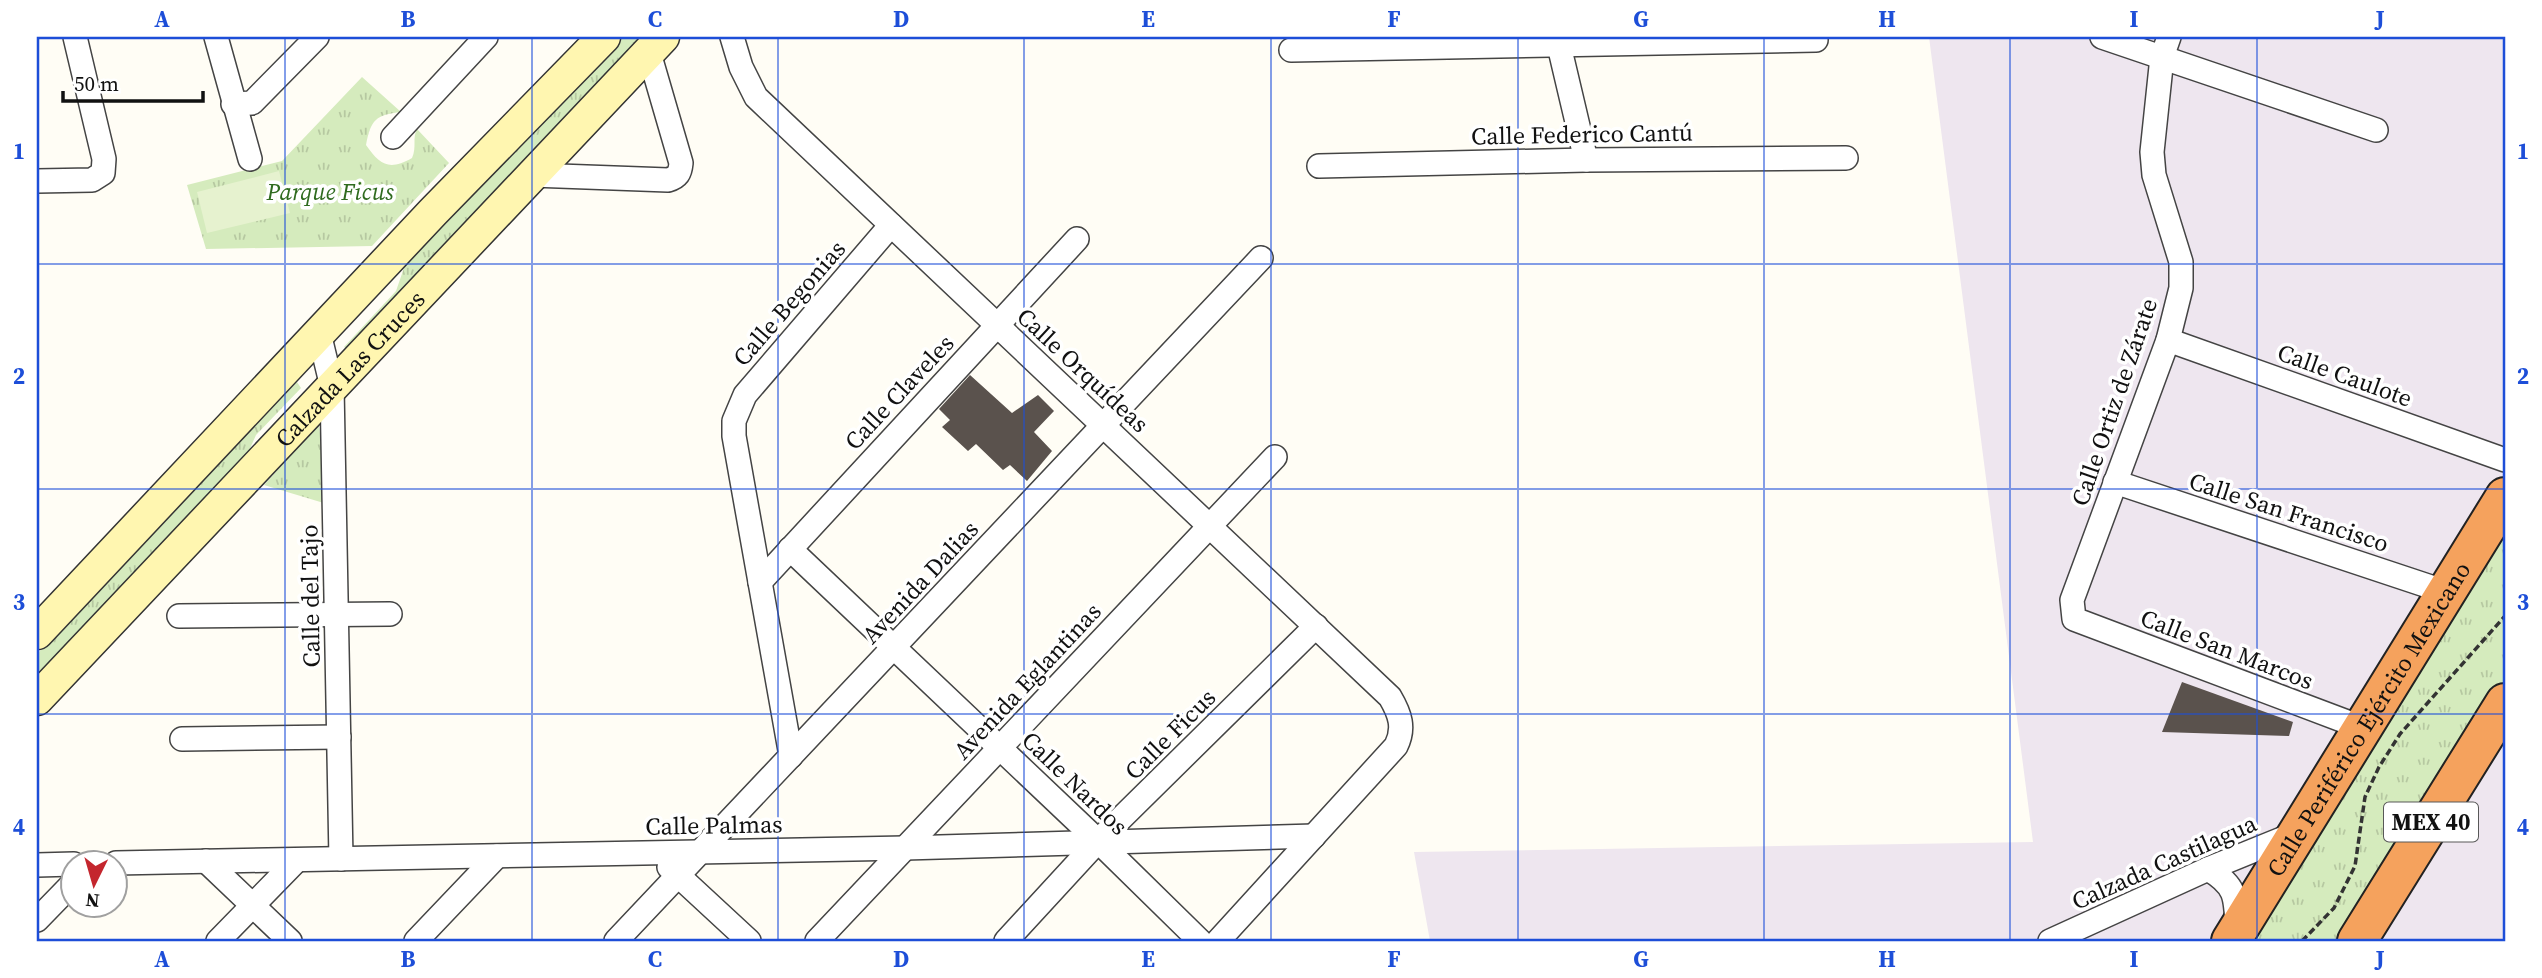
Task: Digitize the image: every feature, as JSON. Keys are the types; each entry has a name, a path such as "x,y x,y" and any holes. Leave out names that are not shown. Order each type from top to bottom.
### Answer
{"highway":[{"name":"Calle Periférico Ejército Mexicano","path":"2234,936 2505,497"},
{"name":"MEX 40","path":"2357,941 2503,709"}],"street":[{"path":"37,181 92,180 103,173 104,159 75,37"},
{"path":"216,37 250,159"},
{"path":"233,104 253,103 317,37"},
{"path":"393,137 486,37"},
{"name":"Calle Orquídeas","path":"732,37 740,67 756,97 1390,697 1401,723 1401,736 1396,746 1314,836"},
{"path":"2102,37 2165,47 2376,130"},
{"name":"Calzada Las Cruces","path":"37,633 599,38"},
{"path":"1291,50 1559,41 1816,40"},
{"path":"1559,41 1586,160"},
{"path":"532,175 668,180 676,177 681,163 656,45"},
{"name":"Calzada Las Cruces","path":"37,699 656,45"},
{"name":"Calle Ortiz de Zárate","path":"2074,619 2072,600 2168,340 2181,288 2181,262 2154,175 2152,152 2165,47"},
{"name":"Calle Federico Cantú","path":"1320,166 1846,158"},
{"name":"Calle Begonias","path":"760,582 734,436 734,421 745,394 891,225"},
{"name":"Calle Claveles","path":"760,582 1077,239"},
{"name":"Avenida Dalias","path":"616,941 1261,258"},
{"name":"Calle del Tajo","path":"319,333 332,387 341,859"},
{"name":"Calle Caulote","path":"2168,340 2505,460"},
{"name":"Avenida Eglantinas","path":"817,941 1275,457"},
{"name":"Calle San Francisco","path":"2115,482 2446,592"},
{"name":"Calle Nardos","path":"790,549 1200,941"},
{"path":"760,582 791,756"},
{"path":"179,616 390,614"},
{"name":"Calle San Marcos","path":"2074,619 2363,728"},
{"name":"Calle Ficus","path":"1006,941 1098,841 1316,626"},
{"path":"182,739 339,737"},
{"name":"Calzada Castilagua","path":"2050,941 2207,869 2298,832"},
{"path":"1218,941 1314,836"},
{"name":"Calle Palmas","path":"130,863 905,848 1314,836"},
{"path":"654,852 749,941"},
{"path":"416,941 497,856"},
{"path":"218,941 297,860"},
{"path":"205,861 290,941"},
{"path":"37,865 60,864"},
{"path":"2207,869 2229,884 2236,904 2234,936"},
{"path":"37,920 60,896"}],"path":[{"path":"2302,941 2334,908 2355,866 2361,840 2365,797 2379,767 2400,734 2505,616"}],"shaded area":[{"path":"1929,37 2505,37 2505,941 1430,941 1414,852 2033,842"}],"green space":[{"path":"621,37 646,37 350,351 344,347 396,291 405,265"},
{"name":"Parque Ficus","path":"362,77 401,112 380,117 370,129 366,145 376,157 391,165 412,158 417,129 449,163 372,246 206,249 187,185 282,161"},
{"path":"279,171 290,213 207,233 197,192"},
{"path":"297,382 301,388 256,435 244,462 37,682 37,654"},
{"path":"319,424 327,504 264,485"},
{"path":"2505,501 2505,696 2354,941 2232,941"}],"building":[{"path":"970,375 1012,413 1038,395 1054,411 1034,432 1052,451 1027,481 1010,465 1003,470 976,444 968,451 942,427 950,420 939,409"},
{"path":"2182,682 2293,722 2289,736 2162,732"}]}
